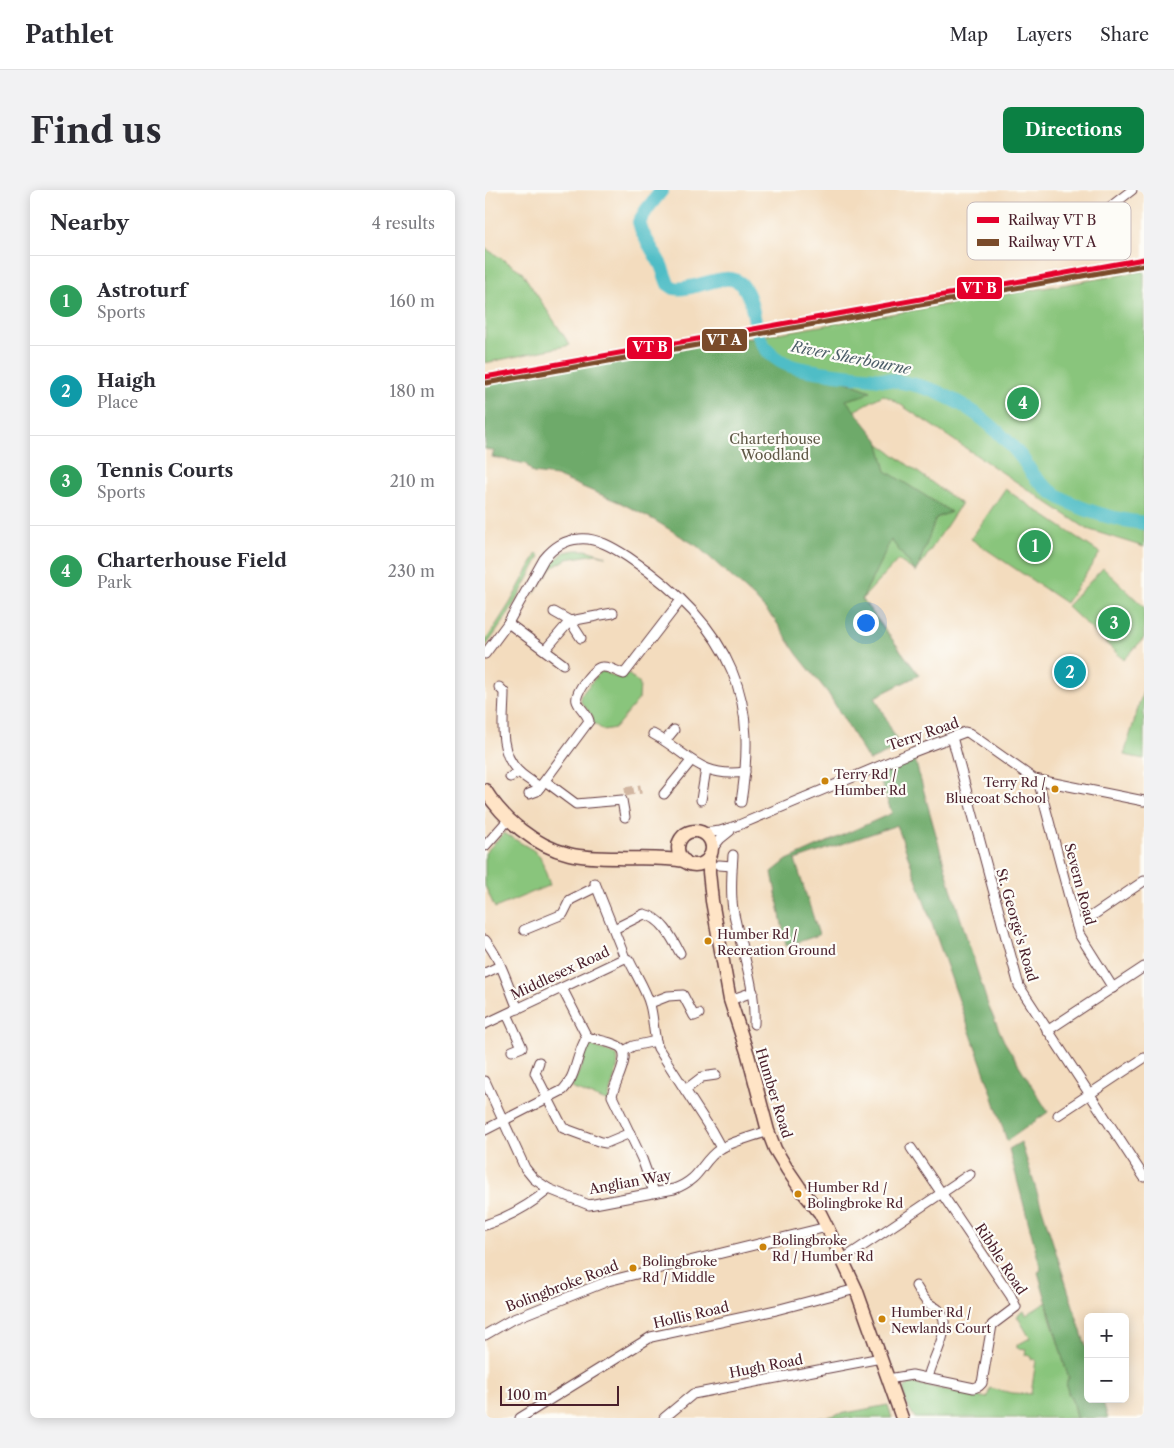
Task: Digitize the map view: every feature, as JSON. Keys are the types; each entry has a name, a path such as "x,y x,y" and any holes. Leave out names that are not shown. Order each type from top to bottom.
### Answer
{"main road":[{"path":"485,790 509,819 545,845 571,854 701,863 713,857 711,841 703,833 694,831 687,833 681,838 679,844 680,854 689,862"},
{"path":"648,858 666,852 679,844"},
{"name":"Humber Road","path":"713,857 709,872 712,901 730,1000 748,1055 768,1131 775,1149 799,1188 820,1213 843,1260 856,1289 902,1418"},
{"name":"Humber Road","path":"689,862 701,873 712,901"}],"street":[{"path":"1116,202 1132,190"},
{"path":"485,654 508,623 544,559 559,545 578,538 595,540 619,552 671,588 703,623 732,670 743,705 746,732 745,772 741,802"},
{"path":"529,794 537,791 589,721 577,701 577,696 585,681 596,668 602,667 624,674 681,600"},
{"path":"554,612 569,621 581,638"},
{"path":"545,650 569,621 613,613"},
{"path":"508,623 563,664"},
{"path":"499,688 504,692 503,743 511,763 519,772 576,804 623,796 625,817"},
{"path":"665,741 674,730"},
{"name":"Terry Road","path":"703,833 720,831 739,825 785,804 965,732 1038,780 1144,801"},
{"path":"653,734 691,761 706,769 735,774 745,772"},
{"name":"St. George's Road","path":"952,738 1019,986 1144,1177"},
{"path":"664,794 691,761"},
{"path":"701,800 706,769"},
{"path":"510,777 519,772"},
{"name":"Severn Road","path":"1038,780 1079,934 1113,988"},
{"path":"485,846 509,819"},
{"name":"Terry Road","path":"713,857 720,839 739,825"},
{"path":"733,855 733,908 753,992 754,1024"},
{"path":"713,857 732,866"},
{"path":"1077,926 1144,881"},
{"path":"524,930 563,914 571,900 595,885 625,958 629,960 650,1003 656,1041 662,1055 721,1148"},
{"path":"614,929 644,914 651,915 669,933 680,952"},
{"path":"485,940 500,966 518,1008"},
{"name":"Middlesex Road","path":"485,1024 625,958"},
{"path":"485,974 500,966"},
{"path":"1047,1031 1144,967"},
{"path":"562,988 587,1037 619,1046 624,1051 625,1059 612,1096 630,1133 654,1192"},
{"path":"730,1000 753,992"},
{"path":"650,1003 668,996 683,995 691,1014 694,1016 699,1014"},
{"name":"Middlesex Road","path":"507,1014 522,1046 512,1051"},
{"path":"485,1130 547,1099 567,1086 587,1037"},
{"path":"624,1051 633,1046 656,1041"},
{"path":"1058,1116 1144,1058"},
{"path":"539,1062 535,1072 560,1125 565,1130 603,1143 630,1133"},
{"path":"685,1090 702,1077 716,1075"},
{"name":"Anglian Way","path":"485,1082 525,1168 534,1179 549,1189 589,1205 674,1189 691,1181 709,1158 721,1148 768,1131"},
{"name":"Ribble Road","path":"911,1148 1009,1293 1016,1307 991,1325 982,1383 979,1386 974,1388 929,1378"},
{"path":"843,1260 970,1174"},
{"path":"485,1225 532,1204 549,1189"},
{"name":"Bolingbroke Road","path":"485,1335 511,1320 608,1281 827,1227"},
{"path":"888,1379 905,1375 929,1378 932,1364 938,1352 943,1329 943,1315 937,1307 927,1303 916,1286"},
{"name":"Hollis Road","path":"520,1418 651,1337 776,1310 856,1289"},
{"name":"Hugh Road","path":"664,1418 693,1394 881,1358"}],"green space":[{"path":"485,248 521,271 570,345 485,363"},
{"path":"1144,271 1144,547 1087,529 892,399 883,395 843,417 961,504 916,572 898,560 862,599 919,675 876,678 485,383"},
{"name":"Charterhouse Woodland","path":"758,336 775,356 871,391 862,396 846,400 878,440 886,471 951,512 936,518 916,572 891,540 862,599 919,675 875,697 900,747 869,761 828,693 797,654 775,620 754,597 697,546 621,503 556,476 533,473 526,464 492,457 494,451 485,449 485,383"},
{"path":"1005,489 1100,553 1066,603 971,539"},
{"path":"586,550 606,556 596,554 567,559 552,568 534,594 553,562 565,552"},
{"path":"537,553 540,556 521,591 501,625 485,647 485,642 510,603"},
{"path":"1103,568 1144,607 1144,638 1124,660 1067,606"},
{"path":"601,671 618,678 627,673 640,684 639,699 615,728 603,730 591,721 593,717 581,702 580,696"},
{"path":"1144,688 1144,759 1124,755"},
{"path":"914,756 951,888 988,1005 1004,1041 1048,1112 1007,1141 897,825 795,860 819,935 786,946 772,872 787,860 892,813 877,772"},
{"path":"504,833 540,856 550,885 495,908 485,886 485,853"},
{"path":"590,1045 617,1055 616,1073 610,1090 609,1102 571,1088 583,1064 586,1046"},
{"path":"1021,1142 1084,1340 1084,1403 1103,1403 1108,1418 1076,1418 1073,1403 1068,1392 1067,1380 1069,1377 1038,1272 1041,1270 1009,1149"},
{"path":"1047,1302 1068,1373 1068,1393 1072,1400 1076,1418 915,1418 907,1404 904,1392 904,1388 911,1383 987,1398 990,1388 1013,1393 1031,1394 1036,1360 1025,1355 1026,1349 1017,1348 1017,1345 1030,1338 1017,1316 1024,1311 1026,1315"},
{"path":"888,1405 892,1418 819,1418"}],"waterway":[{"name":"River Sherbourne","path":"662,190 639,222 642,232 661,265 668,284 674,288 682,288 720,280 736,280 748,294 762,344 769,353 780,361 807,370 897,381 921,386 939,393 977,414 1015,450 1037,479 1059,497 1086,510 1144,523"}],"tunnel":[{"path":"625,792 641,789"}],"transit line":[{"path":"485,377 1144,259"},
{"path":"486,383 1144,265"}],"place":[{"name":"Charterhouse Field","path":"1023,403"},
{"name":"Astroturf","path":"1035,546"},
{"name":"Tennis Courts","path":"1114,623"},
{"name":"Haigh","path":"1070,672"},
{"name":"Terry Rd / Humber Rd","path":"825,781"},
{"name":"Terry Rd / Bluecoat School","path":"1055,789"},
{"name":"Humber Rd / Recreation Ground","path":"708,941"},
{"name":"Humber Rd / Bolingbroke Rd","path":"798,1194"},
{"name":"Bolingbroke Rd / Humber Rd","path":"763,1247"},
{"name":"Bolingbroke Rd / Middle","path":"633,1268"},
{"name":"Humber Rd / Newlands Court","path":"882,1319"}]}
